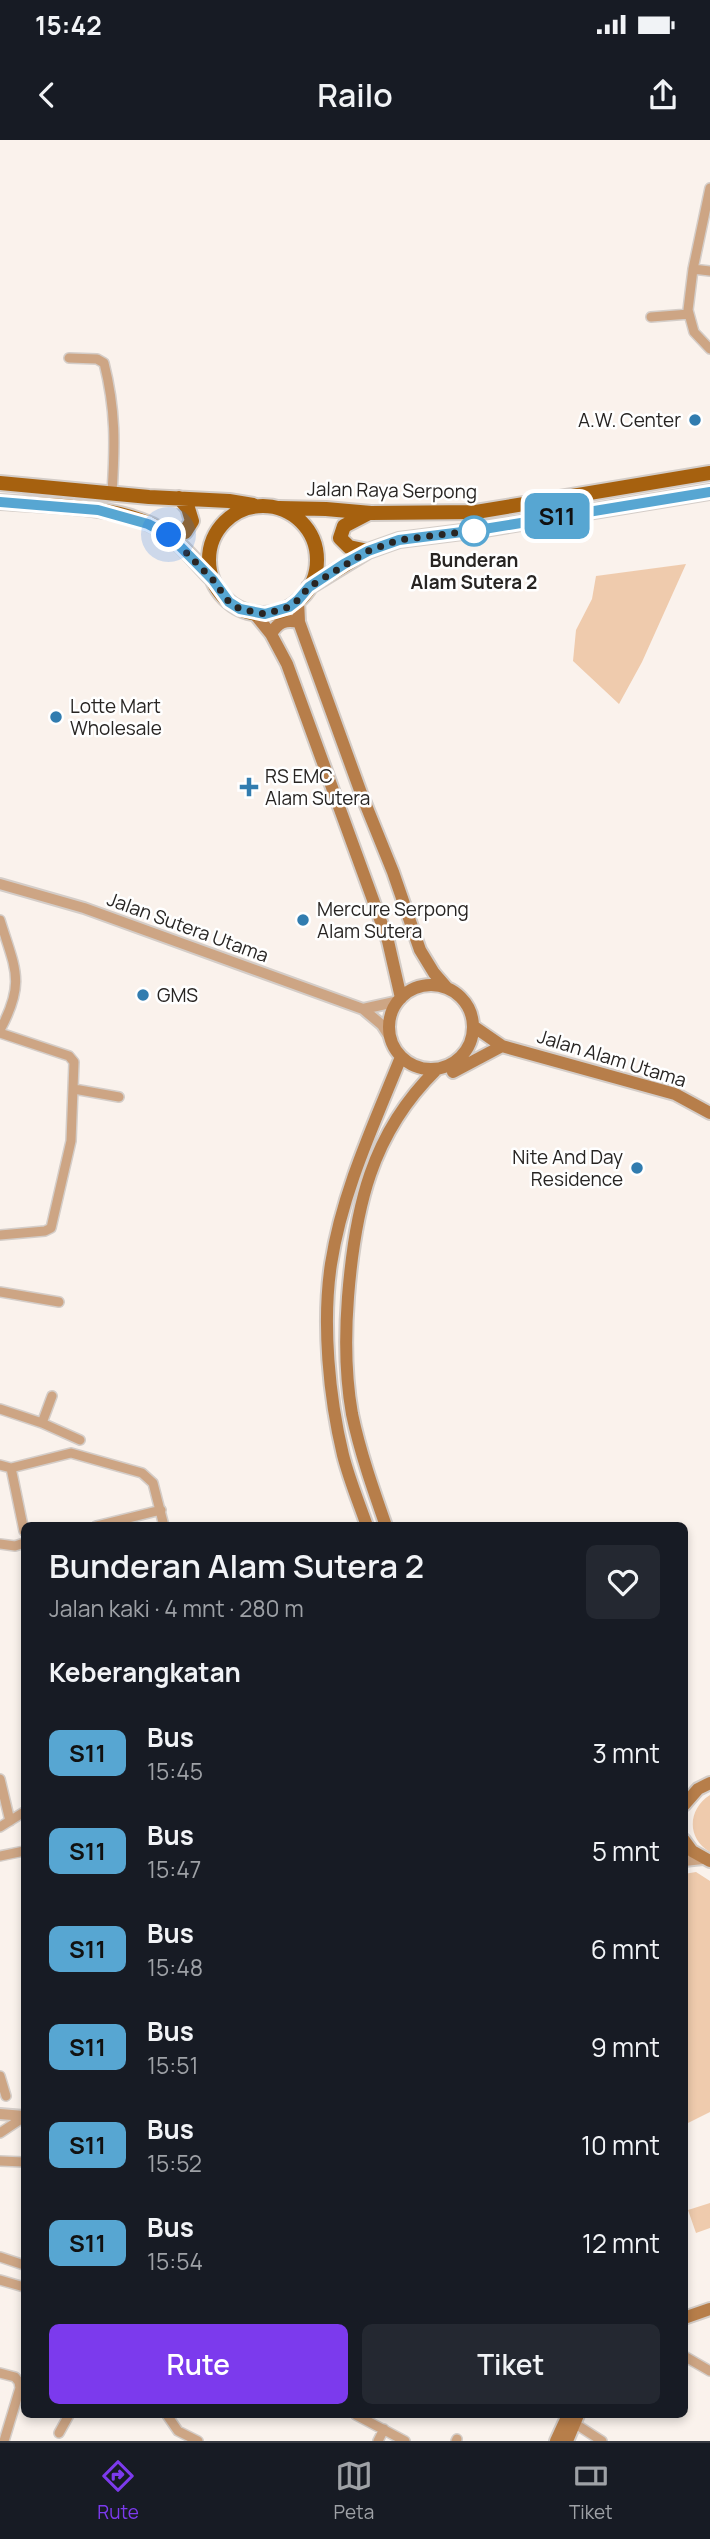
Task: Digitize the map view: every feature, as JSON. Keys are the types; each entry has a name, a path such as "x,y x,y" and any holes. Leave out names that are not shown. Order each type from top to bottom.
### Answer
{"main road":[{"name":"Jalan Raya Serpong","path":"279,508 368,513 476,512 710,473"},
{"path":"0,484 229,501 279,508 300,520 313,540 317,556 315,572 309,587 298,600 277,612 254,613 229,602 213,580 169,535 132,518 98,510 0,502"},
{"name":"Jalan Raya Serpong","path":"309,587 368,551 399,540 478,530 710,492"},
{"path":"169,535 185,532 192,522 188,508 179,498"},
{"path":"213,580 209,565 210,548 216,533 226,520 239,511 255,506"},
{"path":"368,513 344,526 340,531 340,538 349,547 368,551"},
{"path":"298,600 299,622 393,872 419,950 447,988"},
{"path":"254,613 271,634 287,664 388,941 400,999"},
{"path":"271,634 282,622 299,622"},
{"path":"435,985 458,994 466,1003 474,1026 467,1050 448,1066 436,1070 411,1065 401,1057 391,1039 389,1026 392,1012 400,999 410,990 422,986 435,985"},
{"name":"Jalan Alam Utama","path":"474,1026 502,1046 661,1089 710,1112"},
{"path":"416,1089 502,1046"},
{"path":"366,1522 344,1458 334,1407 328,1347 331,1274 344,1208 359,1162 401,1057"},
{"path":"385,1522 364,1462 352,1413 346,1366 346,1330 355,1228 365,1186 397,1115 416,1089 436,1070"},
{"path":"688,1784 709,1784"},
{"path":"688,1800 698,1789 709,1784"},
{"path":"688,1846 707,1860"},
{"path":"688,2317 710,2309"},
{"path":"556,2441 573,2418"},
{"path":"567,2441 573,2418"}],"street":[{"path":"710,188 693,269 689,314 694,332 710,349"},
{"path":"693,269 710,271"},
{"path":"651,317 689,314"},
{"path":"69,358 97,359 104,363 113,407 115,440 112,494"},
{"name":"Jalan Sutera Utama","path":"0,884 84,908 363,1009 382,1025 391,1039"},
{"path":"0,920 17,983 16,993 3,1018 0,1032 69,1056 74,1062 71,1141 51,1228 45,1231 0,1235"},
{"path":"363,1009 400,999"},
{"path":"74,1089 120,1097"},
{"path":"0,1292 59,1302"},
{"path":"42,1423 52,1396"},
{"path":"0,1409 42,1423 80,1440"},
{"path":"0,1465 12,1468 64,1454 80,1454 149,1477 163,1522"},
{"path":"12,1468 22,1522"},
{"path":"112,1522 161,1510"},
{"path":"0,1544 21,1544"},
{"path":"0,1779 10,1821"},
{"path":"0,1828 21,1814"},
{"path":"0,1856 21,1852"},
{"path":"688,1861 707,1860"},
{"path":"0,2076 6,2096"},
{"path":"0,2114 21,2117"},
{"path":"0,2133 21,2119"},
{"path":"0,2161 21,2162"},
{"path":"0,2257 21,2264"},
{"path":"0,2280 21,2286"},
{"path":"688,2359 710,2371"},
{"path":"0,2373 15,2377 20,2388 4,2441"},
{"path":"59,2433 67,2418"},
{"path":"169,2418 178,2431 198,2441"},
{"path":"362,2418 405,2441"},
{"path":"573,2418 602,2441"},
{"path":"378,2441 384,2429"}],"shaded area":[{"path":"686,564 642,662 619,704 573,661 576,630 592,599 596,576"},
{"path":"710,1795 710,1852 697,1839 693,1823 697,1808"},
{"path":"696,1872 710,1881 710,2112 688,2123 688,1873"},
{"path":"710,2203 710,2228 696,2233 688,2210"}],"bus line":[{"name":"S11","path":"0,502 98,510 148,524 169,535 213,580 219,592 229,602 240,609 265,614 289,607 309,587 344,564 368,551 399,540 478,530 710,492"}],"place":[{"name":"A.W. Center","path":"695,420"},
{"name":"Bunderan Alam Sutera 2","path":"474,531"},
{"name":"Lotte Mart Wholesale","path":"56,717"},
{"name":"RS EMC Alam Sutera","path":"249,787"},
{"name":"Mercure Serpong Alam Sutera","path":"303,920"},
{"name":"GMS","path":"143,995"},
{"name":"Nite And Day Residence","path":"637,1168"}],"route":[{"path":"169,535 213,580 219,592 229,602 240,609 265,614 289,607 309,587 368,551 399,540 478,530 474,531"}]}
